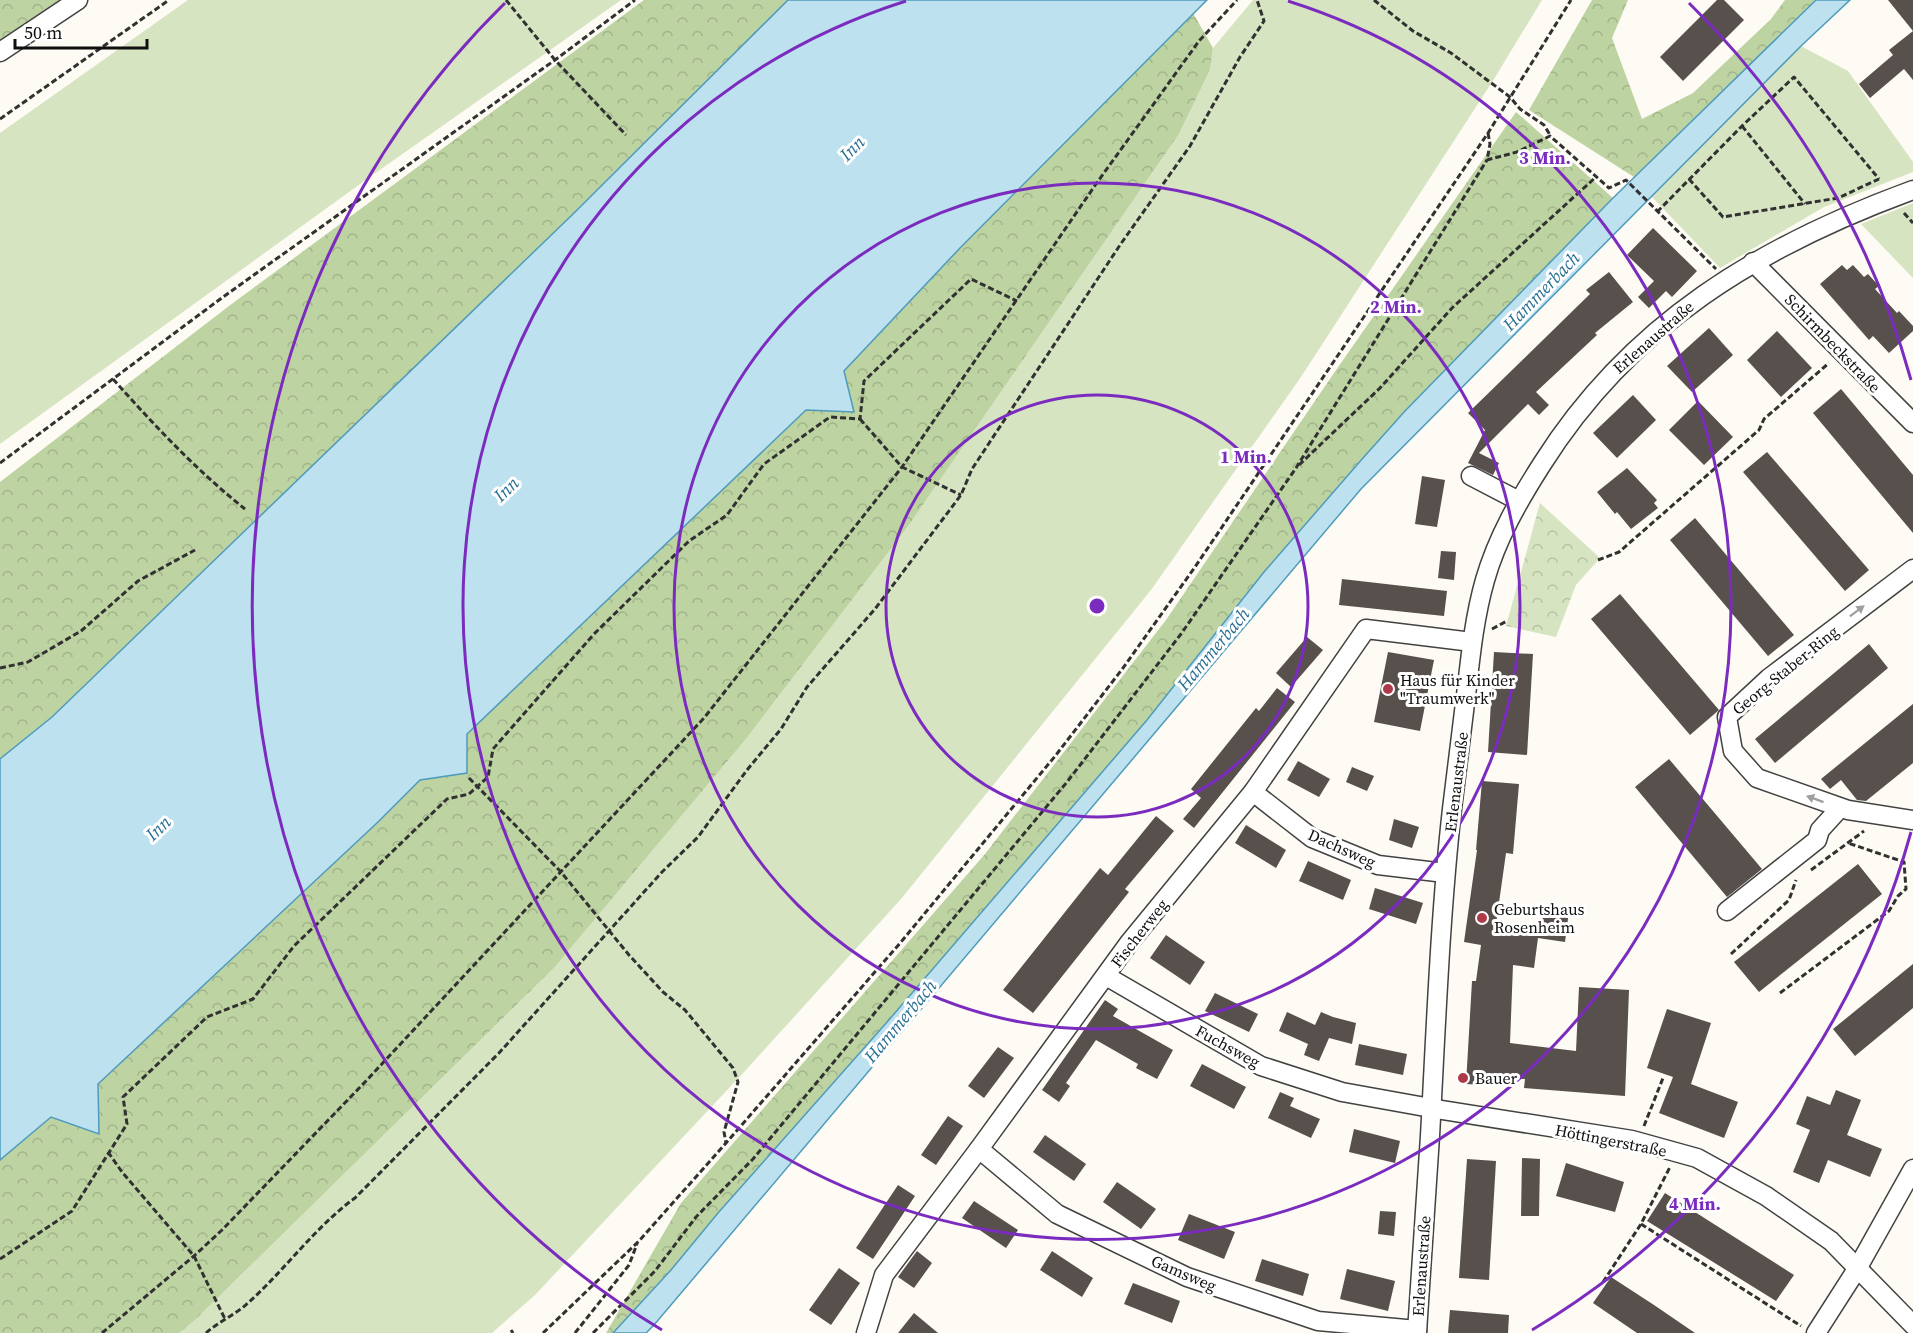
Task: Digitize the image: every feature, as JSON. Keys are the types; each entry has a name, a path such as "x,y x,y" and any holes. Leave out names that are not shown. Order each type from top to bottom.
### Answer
{"street":[{"path":"0,52 78,0"},
{"name":"Erlenaustraße","path":"1417,1331 1445,873 1475,622 1486,577 1504,528 1561,434 1606,379 1650,335 1684,308 1753,262 1858,211 1913,190"},
{"name":"Schirmbeckstraße","path":"1753,262 1913,423"},
{"path":"1471,476 1519,501"},
{"name":"Georg-Staber-Ring","path":"1913,569 1769,678 1727,717 1733,751 1757,778 1840,807 1913,820"},
{"name":"Fischerweg","path":"866,1333 884,1275 1129,943 1253,792 1366,628 1472,642"},
{"name":"Dachsweg","path":"1253,792 1312,838 1378,865 1445,873"},
{"path":"1727,911 1817,840 1820,830 1840,807"},
{"name":"Fuchsweg","path":"1106,976 1261,1066 1342,1092 1431,1108"},
{"name":"Höttingerstraße","path":"1431,1108 1637,1142 1697,1158 1766,1196 1831,1241 1913,1325"},
{"name":"Gamsweg","path":"978,1149 1057,1214 1187,1277 1318,1322 1417,1331"},
{"path":"1809,1330 1857,1269 1913,1169"}],"path":[{"path":"0,119 170,0"},
{"path":"506,0 555,60 626,135"},
{"path":"0,463 635,0"},
{"path":"102,1333 194,1256 366,1081 704,718 902,467 1096,184 1199,41 1237,0"},
{"path":"206,1333 246,1305 304,1247 333,1214 355,1198 499,1053 662,872 698,837 747,770 781,729 807,687 874,609 961,495 972,469 1120,245 1195,137 1240,57 1264,21 1257,0"},
{"path":"1374,0 1413,31 1451,53 1510,97 1521,109 1544,125 1550,136 1609,188 1626,180 1726,279"},
{"path":"543,1333 639,1241 726,1143 901,942 1056,755 1123,668 1195,567 1488,133 1571,0"},
{"path":"1655,210 1794,77 1879,179 1891,198"},
{"path":"1742,126 1805,204"},
{"path":"593,1333 655,1271 696,1217 753,1159 1067,782 1181,634 1296,468 1488,160 1490,144 1488,133"},
{"path":"1488,160 1517,152 1550,136"},
{"path":"1296,468 1380,388 1452,308 1597,176"},
{"path":"1689,179 1723,217 1838,198 1879,179"},
{"path":"860,419 864,381 972,279 1017,301"},
{"path":"1598,560 1619,552 1759,430 1764,419 1842,352"},
{"path":"113,379 156,427 222,491 245,509"},
{"path":"0,1259 72,1211 127,1124 123,1097 207,1017 253,999 294,946 447,800 469,794 478,787 488,777 493,749 594,634 689,541 727,515 764,465 830,417 860,419 902,467 961,495"},
{"path":"0,668 28,662 81,631 138,581 195,550"},
{"path":"469,778 561,872 610,932 663,992 685,1010 733,1068 738,1082 724,1132 726,1143"},
{"path":"1731,954 1789,900 1795,881 1886,816"},
{"path":"1780,993 1888,911 1906,889 1904,862 1848,843"},
{"path":"1637,1142 1664,1078"},
{"path":"108,1152 122,1172 194,1256 225,1319"},
{"path":"1603,1282 1641,1224 1677,1153"},
{"path":"1641,1224 1809,1330"},
{"path":"575,1333 629,1265 639,1241"}],"green space":[{"path":"0,0 78,0 0,53"},
{"path":"188,0 621,0 367,179 0,444 0,133"},
{"path":"644,0 788,0 571,216 52,717 0,759 0,482 229,306"},
{"path":"1253,0 1542,0 1494,79 1301,377 1151,590 901,899 745,1071 535,1295 492,1333 179,1333 194,1321 554,968 746,739 909,525 1179,134 1210,70 1213,48"},
{"path":"1592,0 1628,0 1612,38 1642,119 1693,93 1771,19 1785,0 1816,0 1634,177 1529,110"},
{"path":"1193,13 1213,48 1210,70 1179,134 909,525 746,739 554,968 194,1321 179,1333 0,1333 0,1160 51,1117 99,1134 98,1084 420,780 467,773 467,734 806,410 854,411 843,371 960,248"},
{"path":"1801,46 1848,71 1913,162 1913,172 1824,207 1720,268 1652,197"},
{"path":"1516,112 1613,198 1405,411 1363,458 1264,572 1147,720 888,1021 718,1213 671,1270 613,1333 606,1333 681,1203 985,854 1166,620"},
{"path":"1913,203 1913,278 1861,224"},
{"path":"1540,503 1600,558 1576,585 1556,637 1506,626"}],"water":[{"name":"Inn","path":"788,0 1207,0 960,248 844,371 854,412 806,410 467,734 467,773 420,780 98,1084 99,1134 51,1117 0,1160 0,759 52,717 571,216"},
{"name":"Hammerbach","path":"1816,0 1850,0 1801,46 1361,489 654,1325 646,1333 613,1333 671,1270 718,1213 888,1021 1147,720 1264,572 1405,411 1613,198"}],"building":[{"path":"1717,0 1724,0 1744,20 1683,81 1660,57"},
{"path":"1888,0 1913,0 1913,31"},
{"path":"1913,31 1913,80 1904,69 1870,98 1859,84 1893,55 1889,50"},
{"path":"1653,228 1697,271 1672,297 1666,291 1649,308 1638,297 1654,281 1627,255"},
{"path":"1842,265 1847,270 1853,265 1864,277 1868,274 1879,286 1875,289 1897,313 1899,311 1913,326 1913,331 1889,353 1873,336 1869,340 1820,284"},
{"path":"1609,272 1633,302 1595,333 1597,335 1536,392 1549,405 1539,415 1528,404 1479,453 1499,463 1493,475 1468,463 1485,430 1468,413 1590,294 1586,290"},
{"path":"1709,328 1733,355 1692,392 1667,366"},
{"path":"1777,331 1812,368 1781,397 1747,360"},
{"path":"1841,389 1913,475 1913,533 1813,413"},
{"path":"1633,395 1656,420 1617,458 1593,433"},
{"path":"1698,401 1733,437 1704,465 1669,430"},
{"path":"1767,452 1869,570 1845,591 1743,472"},
{"path":"1627,468 1657,500 1654,503 1658,508 1631,529 1597,492"},
{"path":"1422,476 1445,480 1437,527 1415,524"},
{"path":"1695,518 1794,635 1768,656 1670,540"},
{"path":"1441,551 1456,552 1454,580 1438,578"},
{"path":"1342,579 1447,591 1444,616 1339,605"},
{"path":"1620,594 1719,710 1690,735 1591,619"},
{"path":"1307,637 1323,650 1291,687 1276,673"},
{"path":"1869,644 1888,668 1775,763 1755,739"},
{"path":"1388,652 1434,660 1420,731 1374,722"},
{"path":"1494,652 1533,654 1527,755 1488,752"},
{"path":"1277,688 1295,702 1194,828 1183,819 1201,798 1191,789 1256,708 1259,711"},
{"path":"1913,704 1913,763 1866,801 1857,800 1841,780 1830,789 1821,779"},
{"path":"1669,759 1762,869 1727,897 1635,787"},
{"path":"1298,761 1330,779 1319,797 1287,780"},
{"path":"1352,767 1374,776 1367,791 1346,782"},
{"path":"1482,781 1519,784 1513,854 1506,853 1496,924 1539,931 1542,907 1569,911 1565,942 1538,938 1534,968 1513,965 1510,1043 1576,1051 1579,987 1629,990 1625,1096 1524,1088 1525,1079 1501,1078 1501,1086 1466,1084 1472,981 1476,981 1481,945 1464,942 1477,850"},
{"path":"1156,816 1174,831 1125,889 1129,892 1033,1013 1003,990 1100,868 1108,875"},
{"path":"1394,819 1419,827 1412,848 1389,840"},
{"path":"1246,825 1286,850 1276,868 1235,843"},
{"path":"1308,861 1351,880 1343,900 1299,881"},
{"path":"1858,864 1882,894 1759,992 1734,962"},
{"path":"1375,888 1423,903 1416,924 1369,909"},
{"path":"1166,935 1205,962 1190,985 1150,958"},
{"path":"1913,964 1913,1008 1855,1056 1833,1029"},
{"path":"1215,993 1258,1014 1249,1032 1205,1011"},
{"path":"1105,1000 1118,1009 1113,1016 1173,1050 1157,1079 1136,1068 1138,1064 1096,1040 1066,1083 1070,1086 1059,1102 1042,1090"},
{"path":"1667,1009 1711,1023 1691,1084 1738,1102 1724,1138 1659,1113 1673,1077 1647,1068"},
{"path":"1287,1012 1315,1025 1321,1012 1356,1023 1352,1044 1329,1038 1319,1061 1304,1055 1308,1044 1279,1031"},
{"path":"1359,1044 1407,1054 1403,1075 1355,1065"},
{"path":"998,1047 1014,1058 984,1098 968,1086"},
{"path":"1202,1064 1246,1087 1234,1109 1190,1086"},
{"path":"1836,1090 1861,1100 1847,1135 1882,1149 1870,1177 1828,1160 1819,1183 1793,1172 1810,1130 1796,1124 1807,1096 1830,1105"},
{"path":"1280,1092 1294,1098 1290,1106 1320,1119 1311,1138 1268,1118"},
{"path":"948,1116 963,1126 936,1165 921,1155"},
{"path":"1354,1129 1400,1141 1395,1163 1349,1152"},
{"path":"1045,1135 1086,1164 1074,1181 1033,1152"},
{"path":"1522,1158 1540,1159 1539,1216 1521,1216"},
{"path":"1467,1159 1496,1161 1489,1280 1459,1278"},
{"path":"1566,1163 1624,1182 1615,1212 1556,1196"},
{"path":"1117,1182 1156,1209 1141,1229 1103,1202"},
{"path":"898,1185 915,1196 873,1259 856,1248"},
{"path":"1665,1193 1794,1275 1776,1301 1647,1221"},
{"path":"974,1201 1018,1230 1006,1248 962,1218"},
{"path":"1380,1211 1396,1212 1394,1236 1378,1234"},
{"path":"1189,1214 1235,1232 1224,1259 1178,1240"},
{"path":"917,1251 932,1263 914,1288 898,1277"},
{"path":"1052,1251 1093,1278 1082,1297 1040,1270"},
{"path":"1262,1259 1309,1274 1303,1296 1255,1281"},
{"path":"839,1268 860,1283 831,1325 809,1310"},
{"path":"1347,1269 1395,1281 1388,1311 1340,1299"},
{"path":"1611,1277 1695,1333 1637,1333 1593,1303"},
{"path":"1133,1283 1180,1301 1172,1323 1124,1304"},
{"path":"1450,1310 1509,1315 1508,1333 1448,1333"},
{"path":"914,1313 938,1333 898,1333"}],"place":[{"name":"Haus für Kinder \"Traumwerk\"","path":"1388,689"},
{"name":"Geburtshaus Rosenheim","path":"1482,918"},
{"name":"Bauer","path":"1463,1078"}]}
